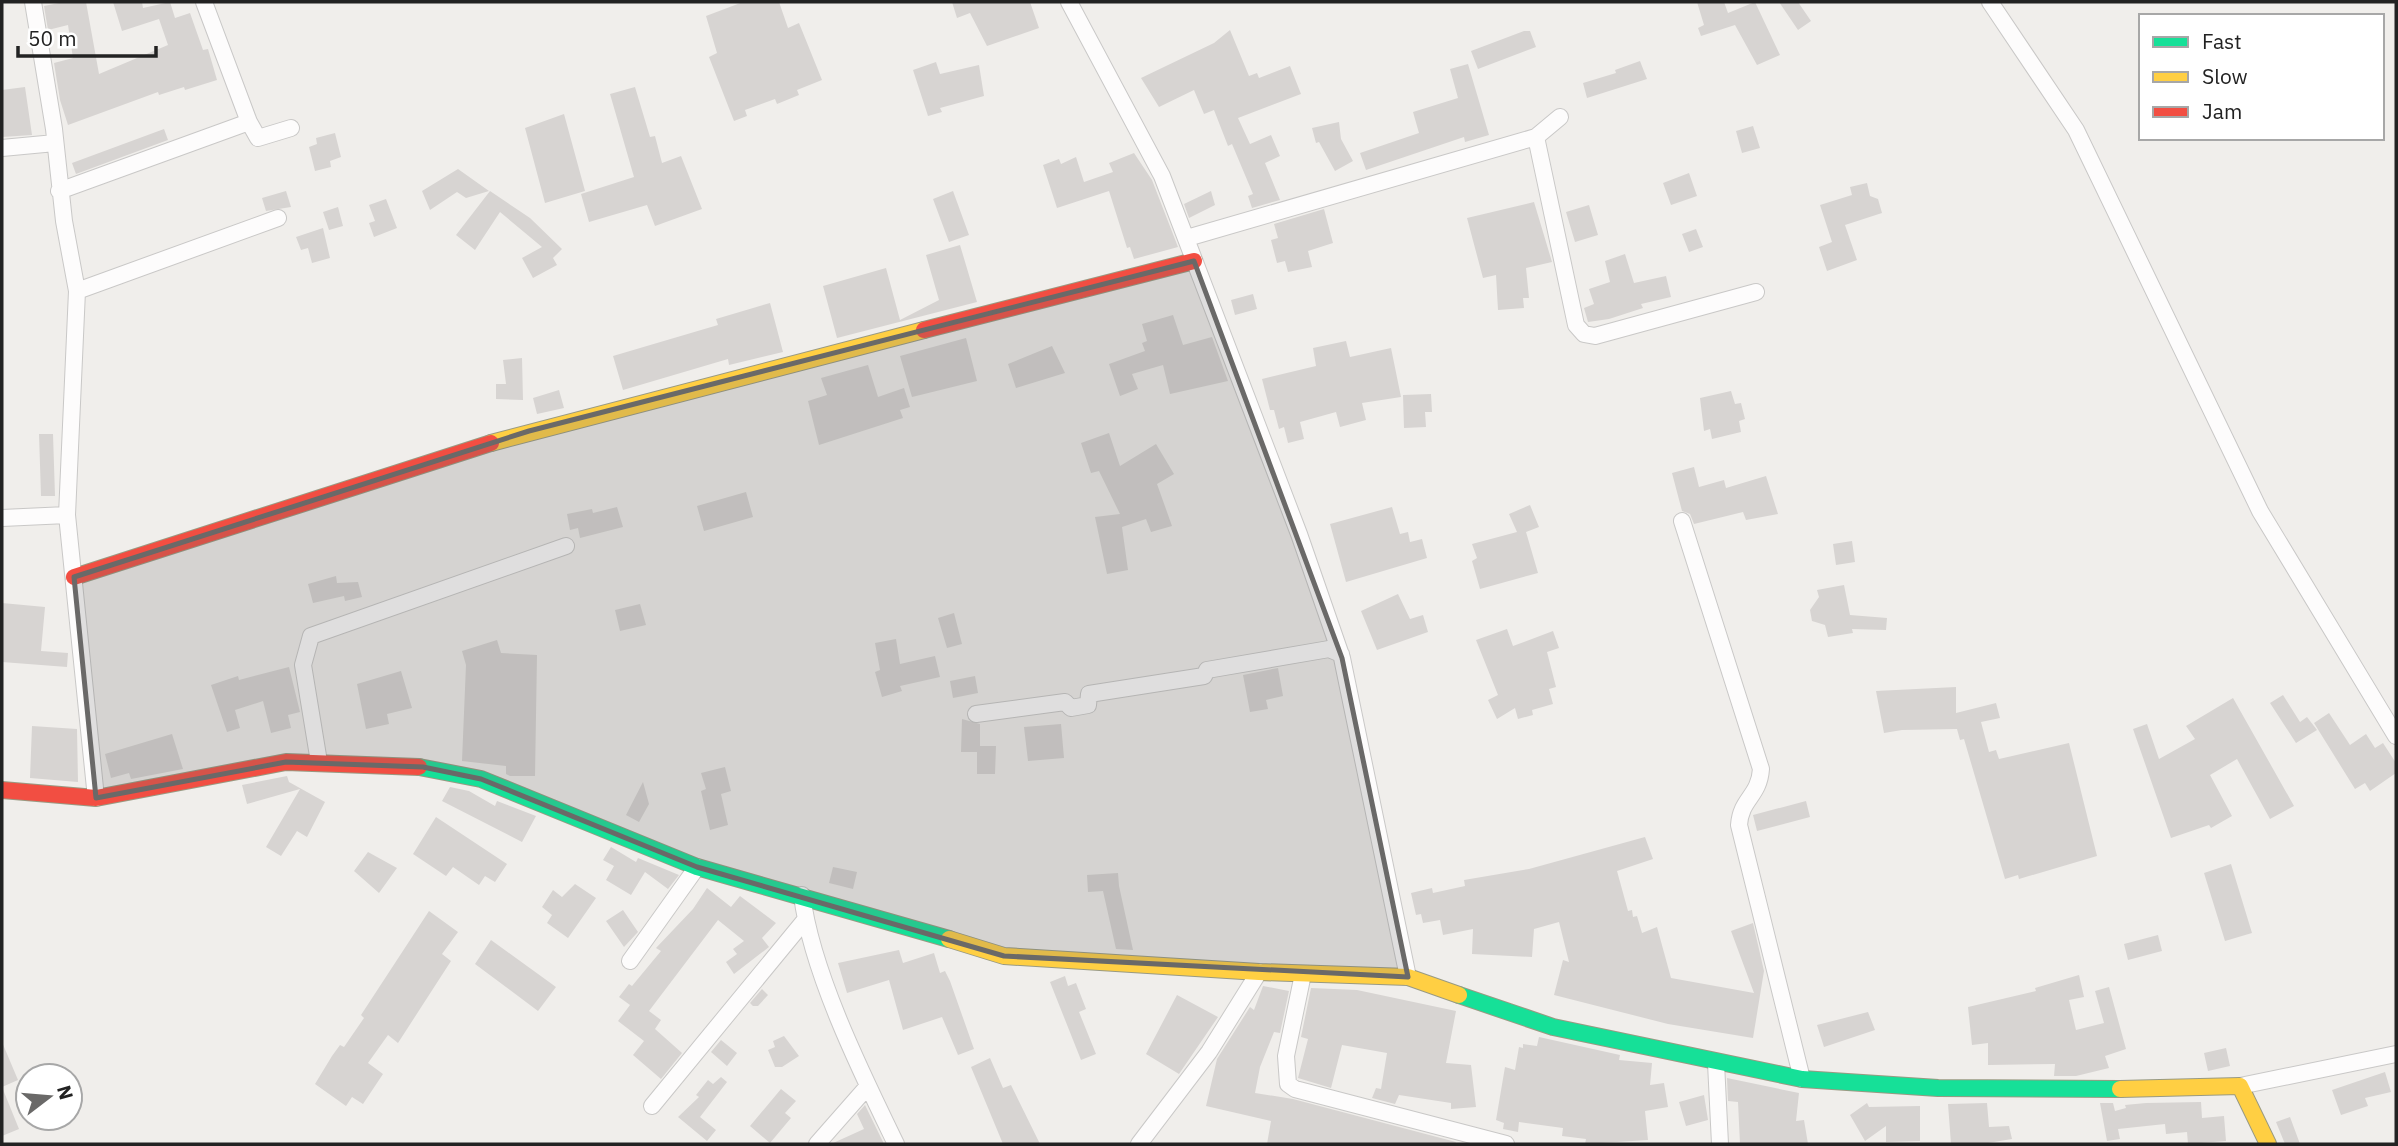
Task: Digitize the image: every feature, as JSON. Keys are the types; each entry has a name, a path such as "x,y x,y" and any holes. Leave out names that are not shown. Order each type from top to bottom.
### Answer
{"street":[{"path":"33,2 55,143 59,191 77,291 67,515 96,798"},
{"path":"204,2 249,122 258,138 290,128"},
{"path":"1069,2 1162,176 1299,534 1341,654 1408,977"},
{"path":"1990,2 2076,130 2260,511 2396,736"},
{"path":"1187,238 1536,137 1560,117"},
{"path":"59,191 249,122"},
{"path":"1536,137 1576,326 1584,334 1595,336 1756,292"},
{"path":"2,148 55,143"},
{"path":"77,291 278,218"},
{"path":"74,577 368,480 530,431 1194,261"},
{"path":"2,518 67,515"},
{"path":"1682,521 1761,769 1760,785 1740,813 1739,825 1802,1079"},
{"path":"319,762 303,665 311,636 566,546"},
{"path":"976,714 1065,702 1071,708 1088,705 1089,694 1205,676 1207,670 1329,649 1341,654"},
{"path":"2,790 96,798 150,790 276,763 319,762 423,767 481,779 697,867 802,895 1004,956 1259,972 1408,977 1553,1027 1802,1079 2018,1089 2240,1086 2396,1054"},
{"path":"630,961 697,867"},
{"path":"802,895 805,920 867,1086 896,1144"},
{"path":"652,1106 805,920"},
{"path":"1139,1144 1209,1052 1259,972"},
{"path":"1303,974 1286,1056 1288,1084 1295,1089 1505,1144"},
{"path":"1716,1063 1720,1144"},
{"path":"817,1144 867,1086"},
{"path":"2240,1086 2267,1144"}],"highlighted area":[{"path":"1194,261 1342,658 1408,977 1004,956 697,867 481,779 423,767 286,762 96,798 74,577 529,431"}],"building":[{"path":"86,2 99,74 168,45 159,19 122,31 113,2 142,2 143,8 170,2 175,18 190,13 203,50 208,49 217,80 185,90 184,87 159,95 158,92 68,125 60,100 54,63 73,58 68,25 48,30 44,6"},
{"path":"743,2 779,2 788,28 799,23 822,80 797,90 799,95 777,104 775,99 745,110 747,116 734,121 709,57 717,53 706,16"},
{"path":"952,2 1030,2 1039,28 987,46 970,13 957,18"},
{"path":"1697,2 1724,2 1728,13 1755,2 1780,55 1757,65 1735,25 1701,36 1698,28 1704,25"},
{"path":"1779,2 1798,2 1811,21 1798,30"},
{"path":"1230,30 1249,76 1257,73 1259,78 1290,66 1301,94 1238,118 1250,144 1271,135 1280,156 1265,163 1280,200 1252,208 1248,196 1253,194 1232,144 1228,146 1214,110 1204,114 1194,90 1159,107 1141,78 1214,43"},
{"path":"1530,31 1536,47 1478,69 1471,51"},
{"path":"1640,61 1647,79 1587,98 1583,83 1616,73 1615,70"},
{"path":"936,62 940,74 979,65 984,96 940,108 942,112 928,116 913,70"},
{"path":"1468,64 1489,135 1465,142 1464,137 1366,170 1360,153 1419,133 1413,112 1458,98 1450,69"},
{"path":"25,87 32,135 2,137 2,90"},
{"path":"635,87 650,137 655,136 662,163 681,156 702,209 655,226 647,205 589,222 581,194 634,177 610,94"},
{"path":"564,114 585,191 545,203 525,128"},
{"path":"1339,122 1341,139 1353,161 1335,171 1319,142 1316,143 1312,128"},
{"path":"1753,126 1760,148 1742,153 1736,131"},
{"path":"164,129 168,140 76,174 72,163"},
{"path":"335,133 341,157 330,161 331,167 315,171 309,147 317,144 316,138"},
{"path":"1134,153 1152,180 1178,247 1134,259 1130,247 1127,248 1109,191 1057,208 1043,165 1059,159 1061,164 1076,157 1084,182 1113,172 1109,163"},
{"path":"458,169 489,191 466,198 457,192 430,210 422,191"},
{"path":"1689,173 1697,196 1671,205 1663,183"},
{"path":"1867,183 1870,196 1878,199 1882,213 1845,225 1857,260 1827,271 1819,247 1832,242 1820,205 1852,195 1850,187"},
{"path":"286,191 291,207 266,211 262,198"},
{"path":"490,191 530,218 562,249 553,258 557,265 533,278 522,258 542,247 500,212 475,250 456,235"},
{"path":"953,191 969,235 949,242 933,199"},
{"path":"1211,191 1215,205 1189,218 1184,204"},
{"path":"386,199 397,228 374,237 369,223 375,221 369,205"},
{"path":"1534,202 1552,262 1526,268 1529,298 1523,298 1524,308 1498,310 1496,275 1483,278 1467,218"},
{"path":"1589,205 1598,235 1575,242 1566,212"},
{"path":"338,207 343,226 329,230 323,212"},
{"path":"1324,209 1333,243 1308,251 1312,267 1288,272 1285,261 1277,263 1271,240 1278,238 1274,224"},
{"path":"323,228 330,258 312,263 308,248 301,250 296,237"},
{"path":"1696,229 1703,247 1689,252 1682,234"},
{"path":"960,245 977,302 837,338 823,286 886,268 900,320 939,300 926,255"},
{"path":"1625,254 1634,283 1666,276 1671,297 1641,304 1643,308 1609,319 1588,322 1584,308 1594,304 1589,289 1610,282 1605,261"},
{"path":"1253,294 1257,309 1235,315 1231,300"},
{"path":"770,303 783,352 729,365 728,359 623,390 613,356 718,325 716,319"},
{"path":"1173,315 1183,345 1212,337 1228,381 1170,394 1163,365 1132,374 1138,389 1120,396 1109,364 1145,351 1142,343 1147,341 1142,324"},
{"path":"966,338 977,381 912,397 900,356"},
{"path":"1346,341 1350,357 1391,348 1401,397 1362,403 1366,420 1340,427 1336,412 1300,422 1304,439 1288,443 1284,427 1279,429 1274,410 1270,410 1262,379 1316,366 1313,348"},
{"path":"1052,346 1065,373 1016,388 1008,364"},
{"path":"522,358 523,400 496,399 496,384 506,384 503,360"},
{"path":"868,365 878,397 904,388 910,407 900,410 903,418 819,445 808,401 827,395 821,378"},
{"path":"559,390 564,408 537,414 533,398"},
{"path":"1731,391 1735,404 1741,403 1745,419 1739,421 1741,432 1712,439 1710,429 1704,431 1700,398"},
{"path":"1431,394 1432,412 1425,412 1426,427 1404,428 1403,395"},
{"path":"1109,433 1120,466 1156,444 1174,474 1157,484 1172,526 1151,532 1146,519 1122,527 1128,570 1107,574 1095,517 1120,514 1099,471 1091,473 1081,443"},
{"path":"39,434 53,434 55,496 41,496"},
{"path":"1694,467 1699,487 1724,480 1726,488 1766,476 1778,514 1746,520 1743,512 1694,524 1690,514 1682,511 1672,473"},
{"path":"746,492 753,517 704,531 697,506"},
{"path":"1530,505 1539,527 1526,532 1538,573 1480,589 1472,561 1477,558 1472,544 1517,532 1509,514"},
{"path":"617,507 623,527 580,538 578,528 570,530 567,514 592,509 593,513"},
{"path":"1392,507 1400,534 1408,532 1410,542 1422,539 1427,558 1346,582 1330,524"},
{"path":"1852,541 1855,562 1836,565 1833,544"},
{"path":"336,576 337,583 358,582 362,597 345,601 344,596 313,603 308,584"},
{"path":"1844,585 1850,615 1887,618 1886,630 1852,629 1853,633 1828,637 1825,625 1812,621 1810,610 1819,597 1817,590"},
{"path":"1398,594 1410,619 1423,615 1428,632 1377,650 1361,611"},
{"path":"2,603 45,607 41,651 68,653 67,667 2,662"},
{"path":"640,604 646,625 620,631 615,610"},
{"path":"954,613 962,644 947,648 938,618"},
{"path":"1507,629 1513,646 1553,631 1559,648 1547,652 1556,687 1549,689 1553,704 1532,710 1533,715 1518,719 1515,708 1497,719 1488,700 1498,695 1476,640"},
{"path":"896,639 900,664 935,656 940,677 900,686 902,691 882,697 875,672 880,670 875,643"},
{"path":"497,640 501,653 537,655 535,776 510,776 506,774 506,766 462,761 466,665 462,651"},
{"path":"289,667 300,712 288,715 291,728 271,733 263,701 235,710 240,728 227,732 211,685 238,676 239,680"},
{"path":"1278,668 1283,696 1266,700 1268,709 1250,712 1243,675"},
{"path":"401,671 412,708 387,714 389,724 366,729 357,684"},
{"path":"975,676 978,693 953,698 950,681"},
{"path":"1956,687 1956,713 1996,703 2000,718 1981,722 1989,752 1996,750 1999,759 2069,743 2097,856 2019,879 2018,875 2005,879 1964,739 1960,740 1957,729 1884,733 1876,691"},
{"path":"2283,695 2300,722 2307,717 2317,730 2296,743 2270,703"},
{"path":"2233,698 2294,806 2270,819 2237,759 2210,775 2232,816 2211,828 2209,825 2171,838 2133,729 2147,724 2159,759 2195,739 2186,726"},
{"path":"2329,713 2350,745 2366,734 2375,748 2383,743 2396,763 2396,773 2370,791 2365,783 2355,789 2314,723"},
{"path":"962,719 980,724 980,746 996,746 995,774 977,774 977,752 961,752"},
{"path":"1061,724 1064,758 1028,761 1024,727"},
{"path":"32,726 77,729 78,782 30,778"},
{"path":"172,734 183,769 131,779 129,773 111,778 105,754"},
{"path":"725,767 731,791 721,794 728,825 710,830 701,791 706,789 701,773"},
{"path":"287,776 289,782 325,802 307,837 297,831 281,856 266,847 300,789 247,804 242,785"},
{"path":"643,782 649,804 639,822 626,815"},
{"path":"450,787 469,791 495,806 497,801 536,816 522,842 442,801"},
{"path":"1806,801 1810,817 1757,831 1753,815"},
{"path":"436,817 507,864 495,882 485,876 479,885 453,867 446,876 413,854"},
{"path":"1645,837 1653,859 1617,871 1628,911 1632,910 1633,917 1637,916 1642,933 1657,927 1671,978 1754,993 1731,931 1753,923 1764,971 1753,1038 1668,1024 1554,995 1563,960 1569,962 1559,922 1534,929 1532,957 1472,954 1473,929 1443,935 1440,920 1423,923 1421,914 1416,915 1411,893 1432,888 1433,893 1465,886 1464,880 1529,869"},
{"path":"611,847 636,862 638,858 679,875 668,889 645,872 631,895 606,880 614,866 603,860"},
{"path":"368,852 397,868 379,893 354,871"},
{"path":"2231,864 2252,933 2225,941 2204,873"},
{"path":"833,867 857,872 853,889 829,883"},
{"path":"1118,873 1133,950 1116,949 1103,891 1088,892 1087,875"},
{"path":"575,884 596,898 568,938 547,923 552,915 542,907 553,890 562,897"},
{"path":"707,888 731,907 740,896 776,923 762,938 769,947 734,974 726,962 737,954 733,949 744,941 718,920 649,1011 661,1020 655,1029 682,1053 661,1079 633,1055 644,1041 618,1021 630,1005 619,997 629,984 632,986 661,951 656,948 693,909"},
{"path":"623,910 638,932 624,947 606,921"},
{"path":"429,911 458,932 442,954 451,961 398,1043 388,1035 368,1063 383,1074 363,1104 352,1097 346,1106 315,1084 340,1045 344,1047 364,1018 361,1015"},
{"path":"2158,935 2162,951 2128,960 2124,944"},
{"path":"491,940 556,987 538,1011 475,964"},
{"path":"899,950 903,963 934,953 940,973 945,971 950,981 974,1049 958,1055 942,1017 903,1030 889,980 847,993 838,963"},
{"path":"2079,975 2084,997 2069,1000 2076,1030 2104,1023 2095,991 2109,987 2126,1049 2105,1056 2109,1068 2076,1076 2054,1076 2055,1064 1988,1065 1988,1043 1972,1045 1968,1007 2036,991 2035,988"},
{"path":"1065,976 1068,986 1076,983 1086,1009 1079,1012 1096,1054 1081,1060 1050,982"},
{"path":"1263,986 1289,991 1280,1033 1274,1032 1260,1067 1255,1093 1293,1099 1456,1142 1455,1144 1267,1144 1271,1121 1206,1106 1217,1059 1250,1007 1254,1010"},
{"path":"1311,988 1357,990 1456,1011 1446,1063 1471,1065 1476,1107 1451,1109 1451,1103 1399,1095 1395,1104 1372,1098 1376,1088 1381,1089 1387,1053 1342,1045 1331,1088 1298,1078 1308,1039 1301,1037"},
{"path":"762,989 768,995 758,1006 753,1006 750,1003"},
{"path":"1177,995 1218,1017 1179,1074 1146,1054"},
{"path":"1868,1012 1875,1030 1824,1047 1817,1025"},
{"path":"784,1036 799,1056 782,1067 775,1067 768,1050 775,1047 773,1041"},
{"path":"1539,1037 1620,1055 1619,1060 1652,1063 1650,1085 1664,1083 1668,1107 1645,1111 1648,1140 1585,1144 1586,1139 1562,1136 1563,1128 1519,1122 1518,1132 1503,1129 1504,1123 1496,1120 1505,1067 1515,1070 1519,1047 1523,1048 1523,1044 1537,1046"},
{"path":"721,1040 737,1053 727,1066 711,1052"},
{"path":"2,1042 14,1070 14,1082 2,1087"},
{"path":"2226,1048 2230,1066 2208,1071 2204,1053"},
{"path":"990,1058 1003,1088 1011,1085 1040,1144 1003,1144 971,1067"},
{"path":"2385,1072 2391,1092 2365,1098 2368,1106 2341,1115 2332,1090"},
{"path":"721,1077 727,1082 700,1117 716,1130 707,1141 678,1117 699,1097 696,1095 708,1080 713,1084"},
{"path":"1727,1078 1799,1093 1796,1121 1804,1120 1808,1144 1740,1144 1738,1102 1728,1101"},
{"path":"2,1087 14,1117 14,1131 2,1136"},
{"path":"781,1089 796,1101 785,1113 791,1118 770,1143 750,1126"},
{"path":"1704,1095 1708,1120 1686,1126 1679,1102"},
{"path":"2201,1102 2202,1118 2224,1116 2226,1141 2188,1144 2187,1132 2166,1134 2165,1124 2118,1129 2120,1139 2107,1141 2100,1103 2113,1103 2115,1111 2126,1108 2125,1105"},
{"path":"1867,1103 1869,1107 1920,1106 1920,1141 1886,1142 1886,1126 1865,1141 1850,1115"},
{"path":"1987,1103 1989,1127 2009,1126 2012,1139 1982,1144 1951,1144 1948,1104"},
{"path":"865,1105 884,1144 831,1144 864,1129 857,1114"},
{"path":"2290,1117 2300,1144 2285,1144 2276,1122"}],"traffic: fast":[{"path":"419,767 481,779 697,867 949,939"},
{"path":"1459,995 1553,1027 1802,1079 1938,1088 2120,1089"}],"traffic: slow":[{"path":"491,443 924,330"},
{"path":"949,939 1004,956 1259,972 1408,977 1459,995"},
{"path":"2120,1089 2240,1086 2268,1144"}],"traffic: jam":[{"path":"924,330 1194,261"},
{"path":"74,577 491,443"},
{"path":"2,790 96,798 286,762 419,767"}]}
